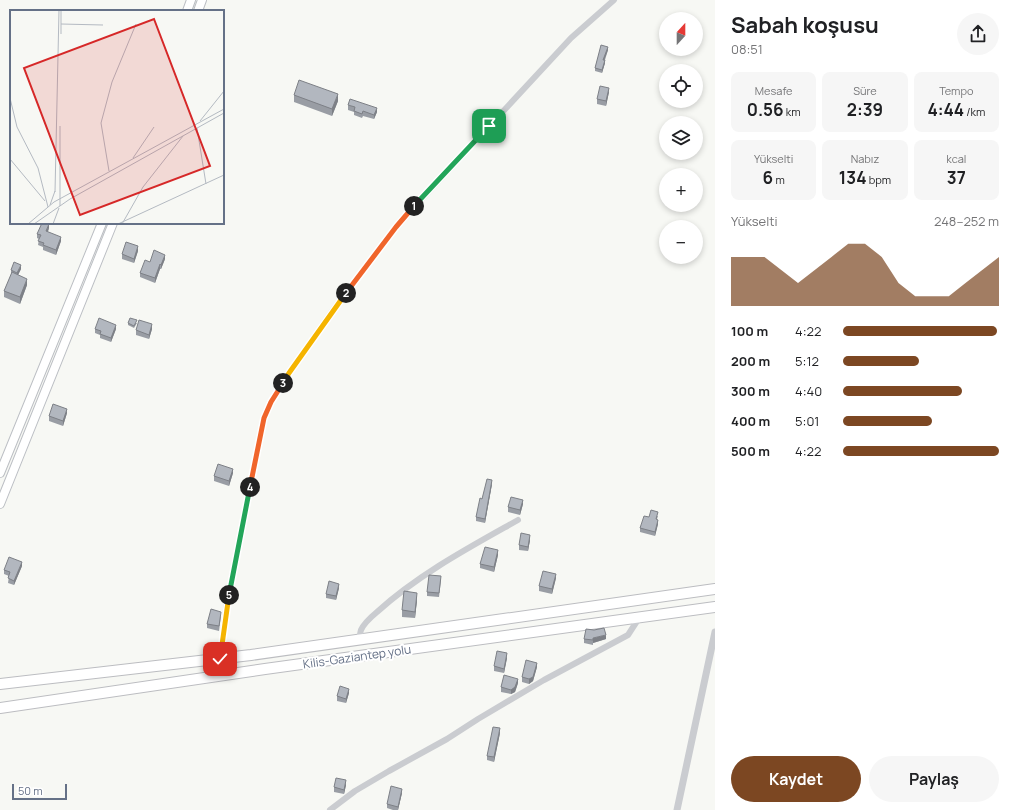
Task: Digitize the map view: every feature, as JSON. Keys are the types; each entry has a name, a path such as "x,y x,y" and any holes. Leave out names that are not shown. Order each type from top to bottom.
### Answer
{"highway":[{"name":"Kilis-Gaziantep yolu","path":"0,684 220,659 715,589"},
{"name":"Kilis-Gaziantep yolu","path":"0,708 265,669 715,607"}],"main road":[{"path":"187,10 191,0"},
{"path":"198,10 202,0"},
{"path":"0,473 102,224"},
{"path":"0,504 113,224"}],"street":[{"path":"220,659 227,603 264,418 271,402 289,373 335,307 396,227 571,38 614,0"},
{"path":"359,639 361,630 366,622 392,599 440,565 518,520"},
{"path":"330,810 356,791 389,771 447,739 544,680 628,635 639,618"},
{"path":"677,810 715,632"}],"building":[{"path":"601,45 608,47 603,60 605,60 602,70 595,68"},
{"path":"299,80 338,94 332,109 294,95"},
{"path":"600,86 609,88 606,101 597,99"},
{"path":"350,99 377,108 374,115 363,111 362,114 354,111 355,107 348,105"},
{"path":"42,224 49,224 46,231 61,237 56,250 43,245 44,243 38,241 41,235 37,234"},
{"path":"126,242 138,246 134,259 122,254"},
{"path":"154,250 165,255 155,278 140,273 145,260 150,262"},
{"path":"14,262 21,265 17,273 11,270"},
{"path":"12,272 27,279 20,297 4,291"},
{"path":"99,318 116,325 111,338 100,334 101,331 95,329"},
{"path":"130,318 137,320 134,326 128,323"},
{"path":"139,320 152,324 149,335 136,330"},
{"path":"53,404 67,409 63,421 49,416"},
{"path":"218,464 233,469 229,481 214,476"},
{"path":"487,479 492,480 485,519 476,517 480,498 482,499"},
{"path":"511,497 523,500 520,510 508,507"},
{"path":"651,510 658,512 655,532 640,528 644,516 649,517"},
{"path":"521,533 530,535 528,547 519,545"},
{"path":"485,547 498,550 494,567 480,564"},
{"path":"9,557 22,562 14,581 8,578 10,572 4,570"},
{"path":"543,571 556,574 552,589 539,586"},
{"path":"429,575 441,576 439,593 427,592"},
{"path":"329,581 339,584 336,596 326,594"},
{"path":"404,591 417,593 415,612 402,610"},
{"path":"211,609 221,612 219,626 207,624"},
{"path":"604,628 606,635 593,638 593,640 584,639 586,629 594,630"},
{"path":"497,651 507,653 504,669 494,666"},
{"path":"526,660 537,663 533,677 529,679 522,677"},
{"path":"504,675 518,679 515,687 511,690 501,687"},
{"path":"340,686 349,689 346,699 337,696"},
{"path":"493,727 500,728 494,757 487,756"},
{"path":"336,778 346,780 344,790 334,787"},
{"path":"391,786 402,789 398,807 387,804"}],"route":[{"path":"220,659 227,603 264,418 271,402 289,373 335,307 396,227 489,126"}]}
